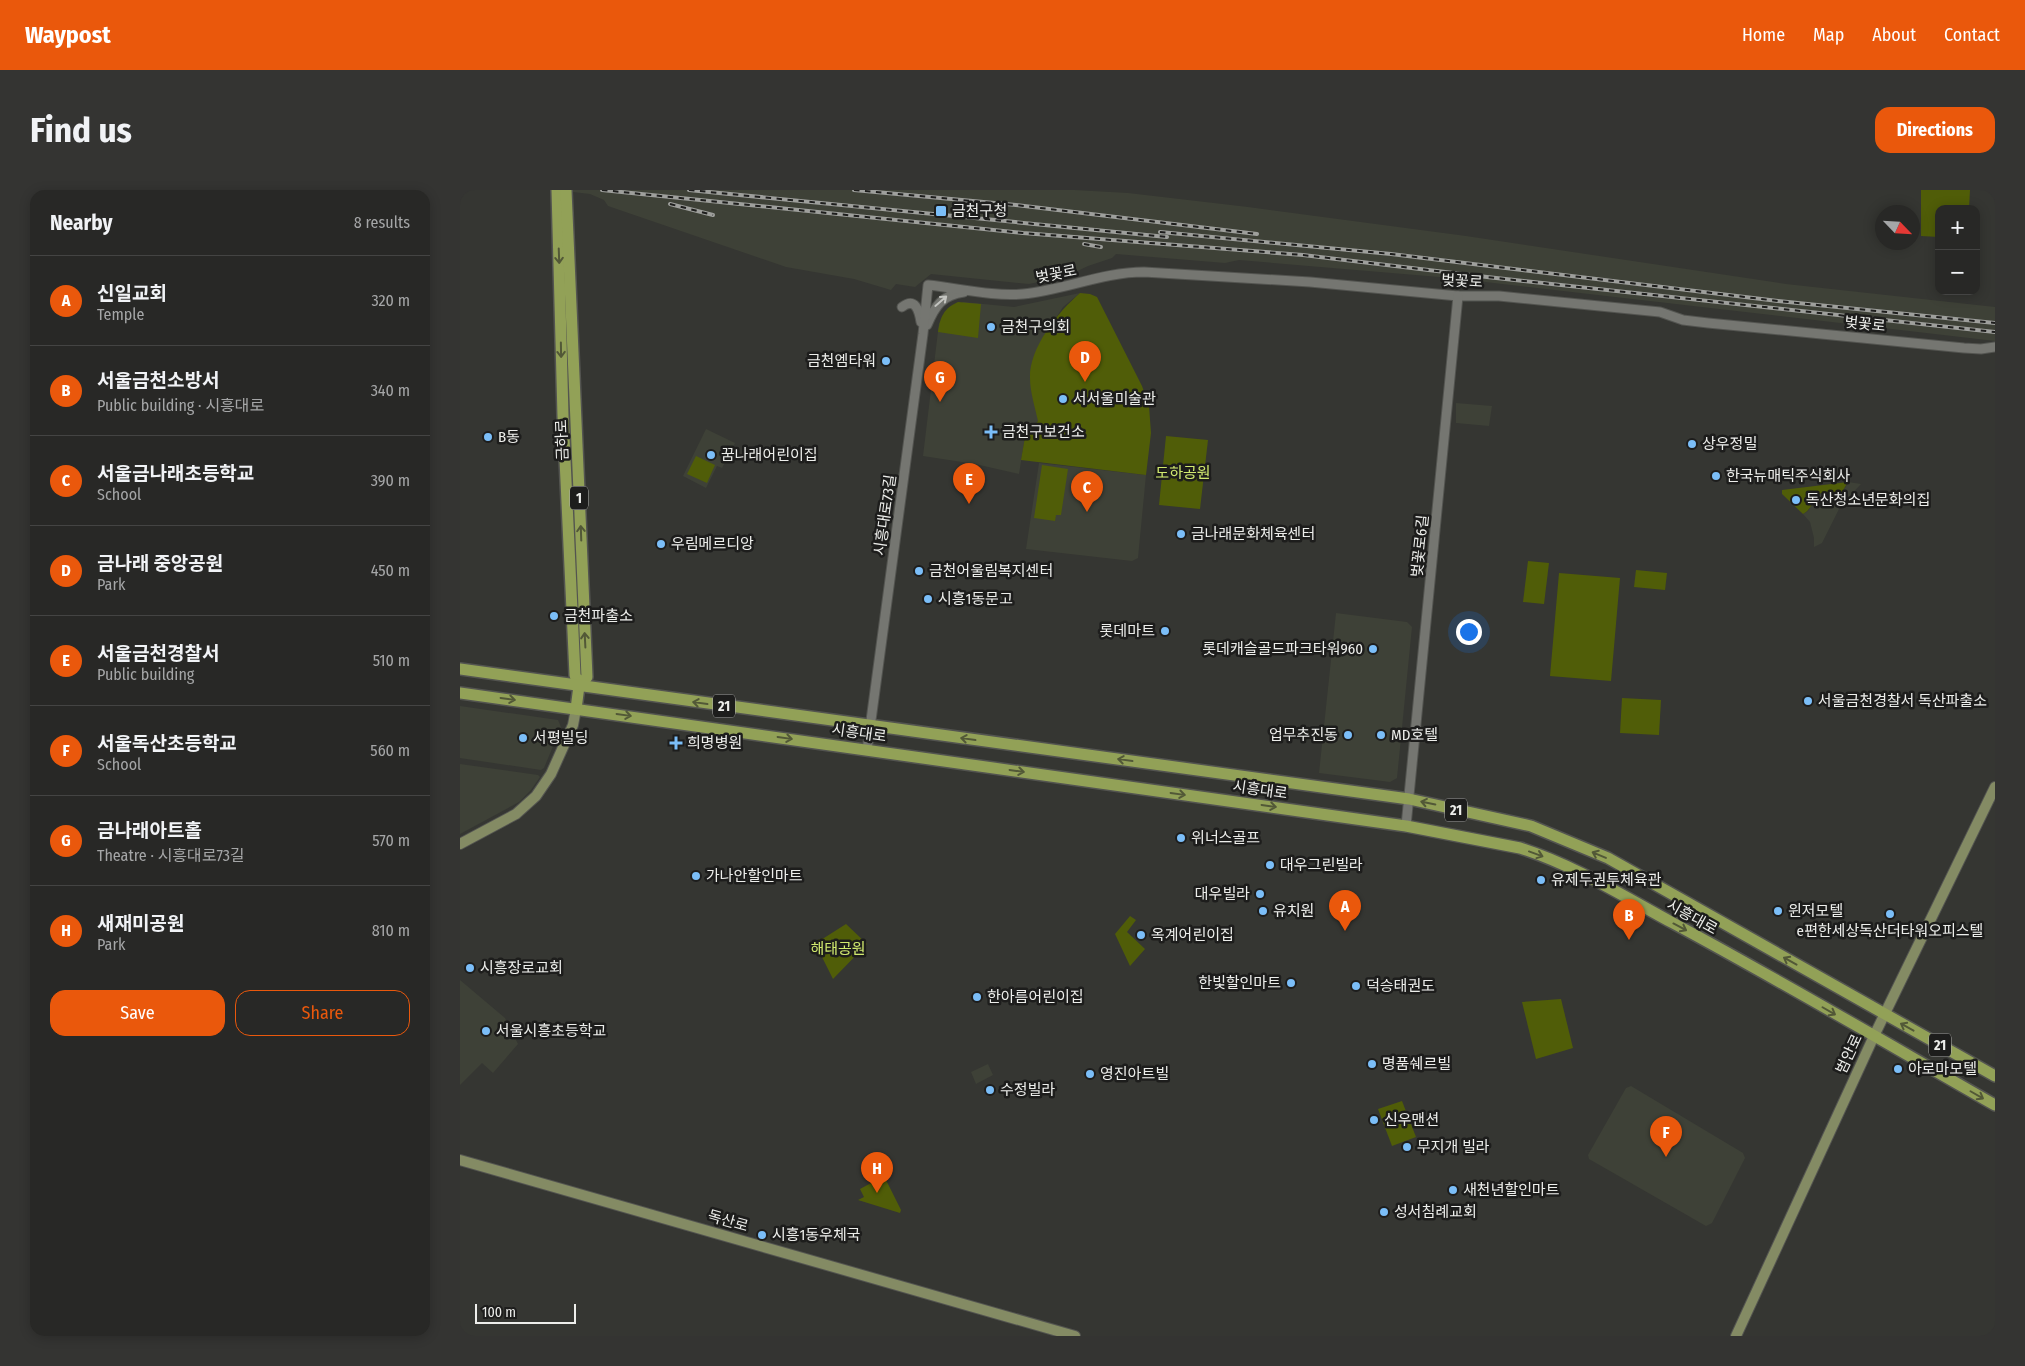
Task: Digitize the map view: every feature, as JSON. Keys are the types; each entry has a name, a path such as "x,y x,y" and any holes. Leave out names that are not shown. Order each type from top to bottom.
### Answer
{"main road":[{"name":"금하로","path":"460,844 516,814 536,796 552,774 573,725 579,686 587,677 558,190"},
{"name":"금하로","path":"566,190 566,301"},
{"name":"시흥대로","path":"460,669 1409,799 1531,826 1608,858 1995,1076"},
{"name":"시흥대로","path":"460,693 1406,826 1460,835 1538,854 1580,873 1703,939 1995,1105"},
{"name":"범안로","path":"1736,1336 1884,1014 1995,787"},
{"name":"독산로","path":"460,1160 1075,1336"}],"street":[{"name":"벚꽃로","path":"928,285 1012,294 1072,286 1119,274 1144,272 1310,282 1458,296 1500,296 1660,312 1683,320 1954,347 1995,347"},
{"name":"시흥대로73길","path":"867,750 928,285"},
{"path":"923,334 940,300 956,293 976,290"},
{"name":"벚꽃로6길","path":"1406,826 1458,296"},
{"path":"902,308 906,304 912,303 919,309 923,334"}],"shaded area":[{"path":"556,190 1074,190 1128,193 1466,236 1786,284 1995,307 1995,341 1451,278 1239,260 1225,263 1116,254 1112,258 1067,276 1029,284 931,274 915,287 896,284 891,290 854,279 786,267 608,206 604,200 590,194"},
{"path":"1080,293 1063,307 1044,336 1038,421 1025,437 1019,474 975,464 923,456 939,323 963,302 1014,307"},
{"path":"1456,403 1492,406 1489,426 1456,423"},
{"name":"꿈나래어린이집","path":"706,429 735,443 722,468 717,466 706,488 683,476"},
{"path":"1039,463 1146,475 1138,558 1132,561 1026,549"},
{"path":"1848,482 1861,484 1841,505 1822,543 1814,547 1810,522 1803,514 1808,511 1817,496 1826,492 1834,495 1845,488"},
{"path":"1336,613 1407,622 1412,627 1397,778 1390,782 1319,773"},
{"path":"460,706 558,720 561,727 544,768 541,770 460,758"},
{"path":"460,764 538,775 540,777 519,802 460,834"},
{"name":"서울시흥초등학교","path":"460,980 505,1018 518,1044 493,1073 482,1063 460,1085"},
{"path":"988,1064 993,1075 976,1084 971,1072"},
{"path":"1631,1086 1743,1153 1745,1158 1712,1223 1706,1226 1589,1159 1588,1155 1626,1088"}],"green space":[{"path":"1921,190 1970,190 1969,205 1935,205 1935,237 1921,236"},
{"path":"1080,293 1097,297 1142,386 1149,406 1151,433 1146,475 1021,460 1025,437 1038,421 1030,383 1034,355 1054,320"},
{"path":"958,302 981,304 978,338 938,332 944,314 949,307"},
{"name":"도하공원","path":"1166,436 1208,440 1200,509 1159,505"},
{"path":"696,456 715,465 707,483 687,474"},
{"path":"1042,465 1068,469 1061,515 1056,515 1055,521 1034,518"},
{"path":"1848,482 1842,492 1836,496 1821,493 1803,514 1782,494 1782,490"},
{"path":"1528,561 1549,563 1544,604 1523,602"},
{"path":"1636,570 1667,573 1665,590 1634,587"},
{"path":"1559,573 1620,578 1611,681 1550,676"},
{"path":"1622,698 1661,700 1659,735 1620,733"},
{"path":"1130,916 1136,920 1127,932 1145,949 1130,966 1115,934"},
{"name":"해태공원","path":"846,924 867,944 833,979 814,941 824,938"},
{"path":"1561,999 1573,1048 1536,1059 1522,1002"},
{"path":"1402,1101 1416,1137 1392,1146 1378,1109"},
{"path":"884,1176 901,1210 900,1213 858,1200 864,1197 860,1189"}],"railway":[{"path":"602,190 1023,233 1303,255 1487,277 1995,332"},
{"path":"689,190 1167,237"},
{"path":"854,190 1016,205 1257,234"},
{"path":"670,204 713,215"},
{"path":"1160,232 1391,254 1778,301 1995,323"},
{"path":"1084,244 1101,247"}],"place":[{"name":"금천구청","path":"941,211"},
{"name":"금천구의회","path":"991,327"},
{"name":"금천엠타워","path":"886,361"},
{"name":"금나래 중앙공원","path":"1085,382"},
{"name":"서서울미술관","path":"1063,399"},
{"name":"금나래아트홀","path":"940,402"},
{"name":"금천구보건소","path":"991,432"},
{"name":"B동","path":"488,437"},
{"name":"상우정밀","path":"1692,444"},
{"name":"꿈나래어린이집","path":"711,455"},
{"name":"한국뉴매틱주식회사","path":"1716,476"},
{"name":"독산청소년문화의집","path":"1796,500"},
{"name":"서울금천경찰서","path":"969,504"},
{"name":"서울금나래초등학교","path":"1087,512"},
{"name":"금나래문화체육센터","path":"1181,534"},
{"name":"우림메르디앙","path":"661,544"},
{"name":"금천어울림복지센터","path":"919,571"},
{"name":"시흥1동문고","path":"928,599"},
{"name":"금천파출소","path":"554,616"},
{"name":"롯데마트","path":"1165,631"},
{"name":"롯데캐슬골드파크타워960","path":"1373,649"},
{"name":"서울금천경찰서 독산파출소","path":"1808,701"},
{"name":"업무추진동","path":"1348,735"},
{"name":"MD호텔","path":"1381,735"},
{"name":"서평빌딩","path":"523,738"},
{"name":"희명병원","path":"676,743"},
{"name":"위너스골프","path":"1181,838"},
{"name":"대우그린빌라","path":"1270,865"},
{"name":"가나안할인마트","path":"696,876"},
{"name":"유제두권투체육관","path":"1541,880"},
{"name":"대우빌라","path":"1260,894"},
{"name":"유치원","path":"1263,911"},
{"name":"윈저모텔","path":"1778,911"},
{"name":"e편한세상독산더타워오피스텔","path":"1890,914"},
{"name":"신일교회","path":"1345,931"},
{"name":"옥계어린이집","path":"1141,935"},
{"name":"서울금천소방서","path":"1629,940"},
{"name":"시흥장로교회","path":"470,968"},
{"name":"한빛할인마트","path":"1291,983"},
{"name":"덕승태권도","path":"1356,986"},
{"name":"한아름어린이집","path":"977,997"},
{"name":"서울시흥초등학교","path":"486,1031"},
{"name":"명품쉐르빌","path":"1372,1064"},
{"name":"아로마모텔","path":"1898,1069"},
{"name":"영진아트빌","path":"1090,1074"},
{"name":"수정빌라","path":"990,1090"},
{"name":"신우맨션","path":"1374,1120"},
{"name":"무지개 빌라","path":"1407,1147"},
{"name":"서울독산초등학교","path":"1666,1157"},
{"name":"새천년할인마트","path":"1453,1190"},
{"name":"새재미공원","path":"877,1193"},
{"name":"성서침례교회","path":"1384,1212"},
{"name":"시흥1동우체국","path":"762,1235"}]}
